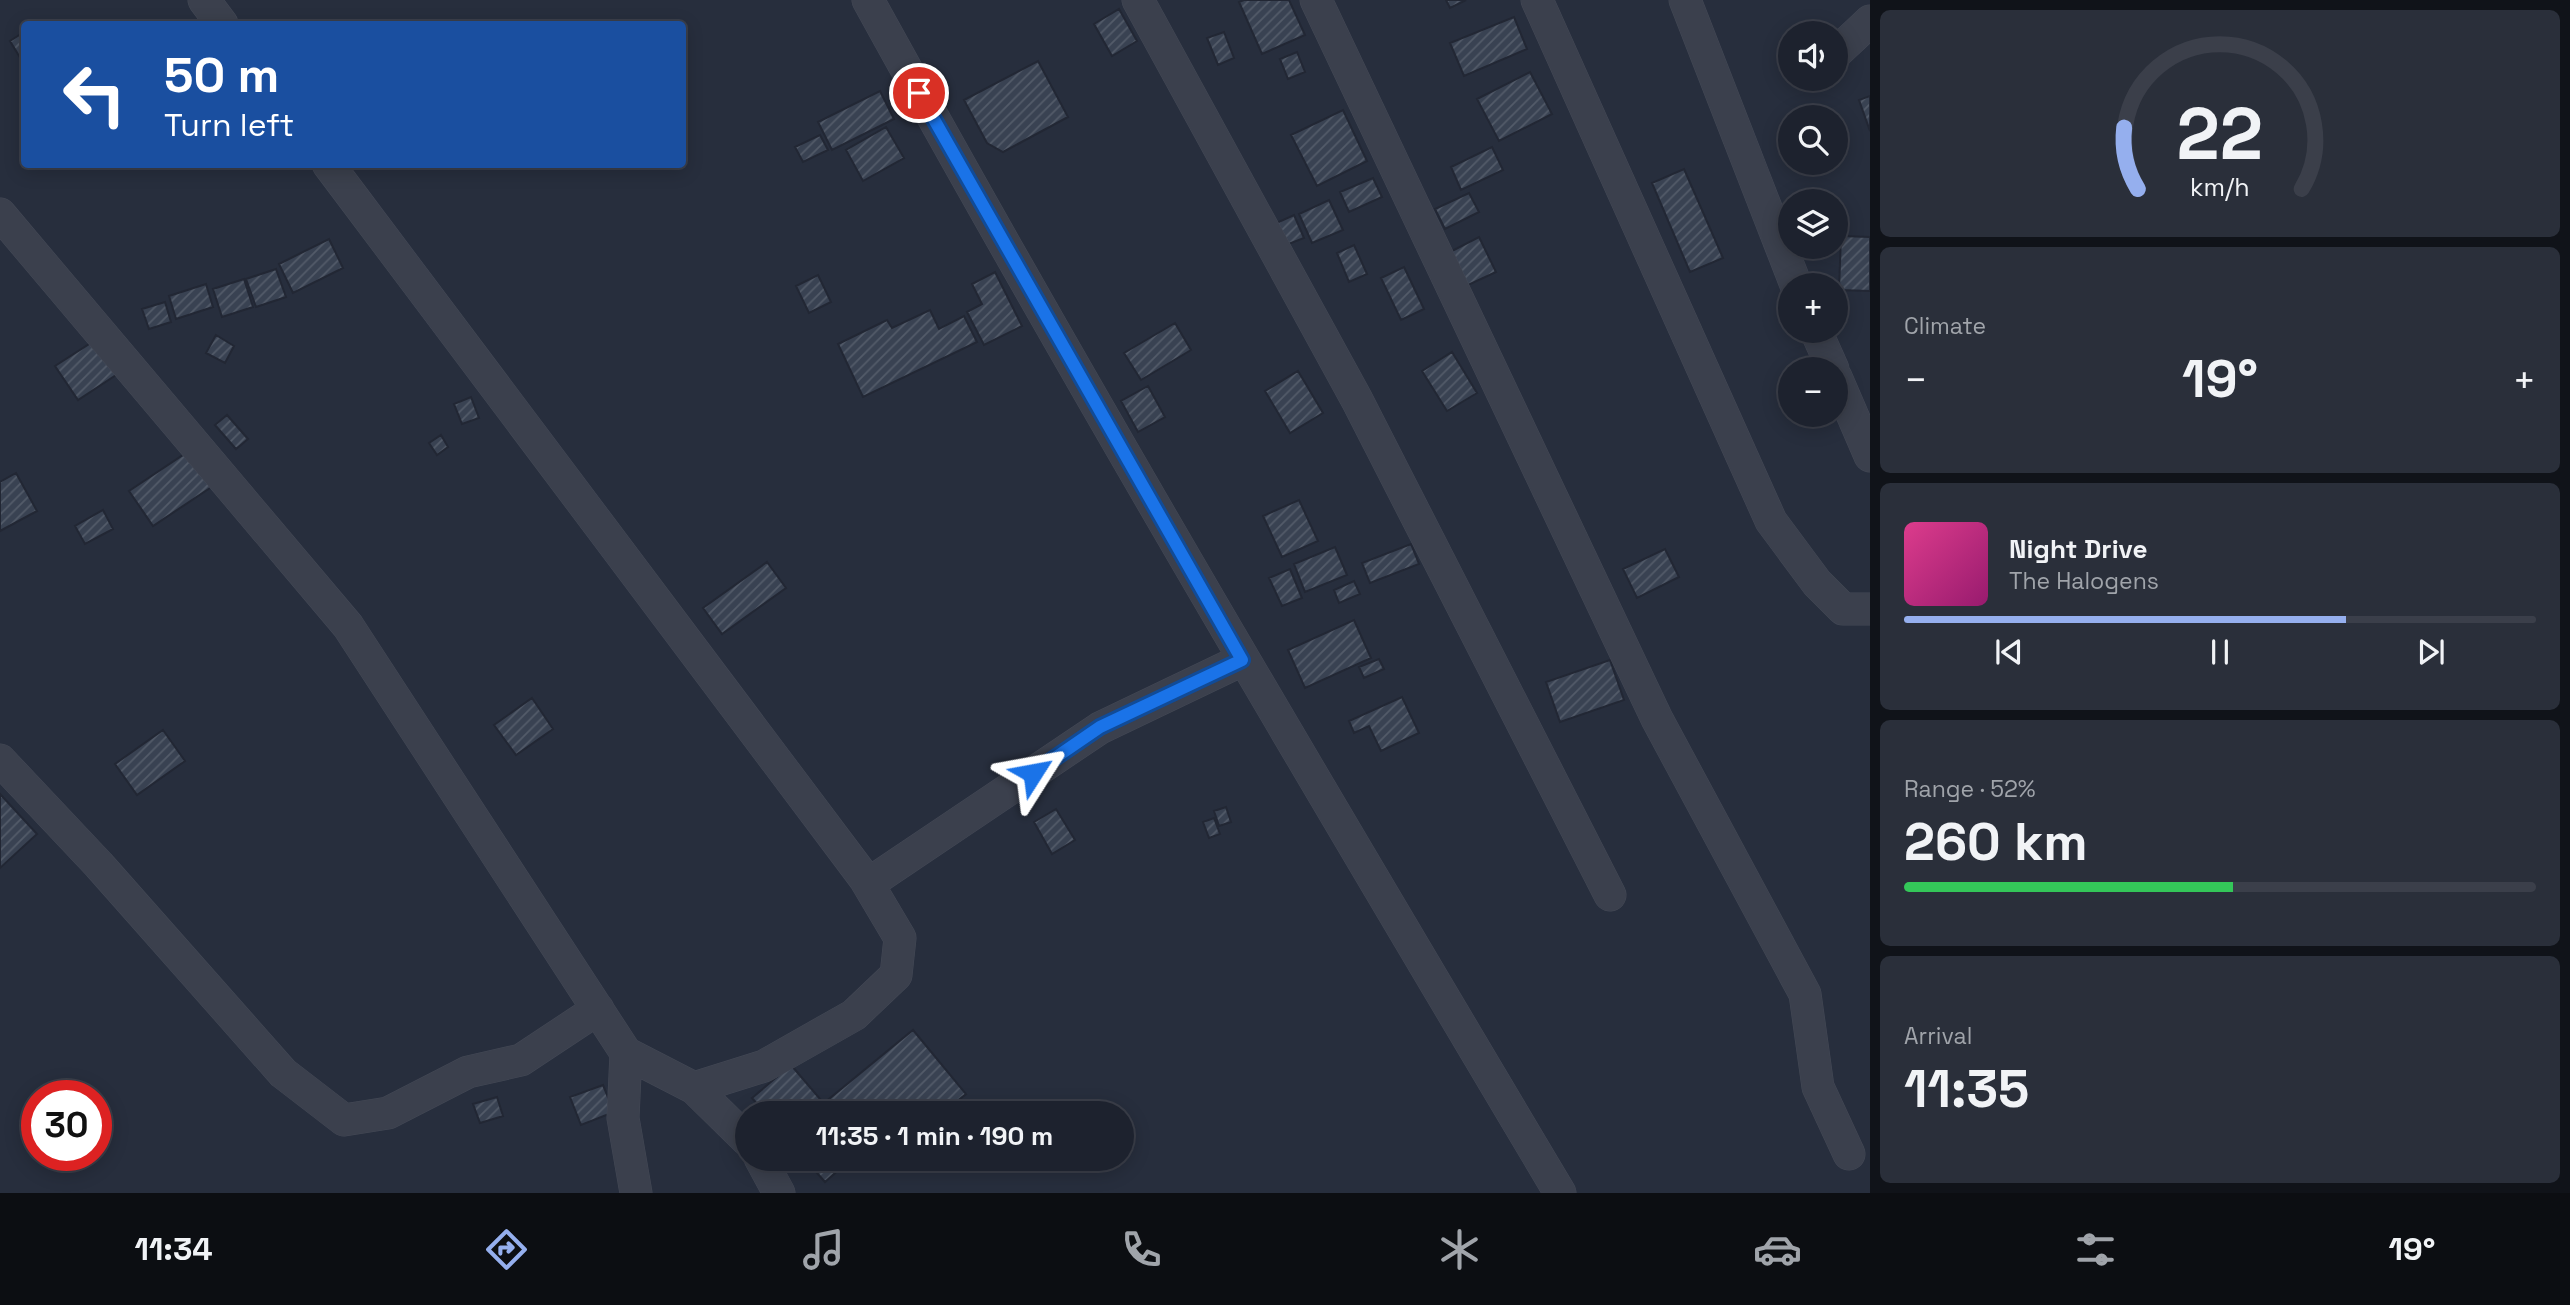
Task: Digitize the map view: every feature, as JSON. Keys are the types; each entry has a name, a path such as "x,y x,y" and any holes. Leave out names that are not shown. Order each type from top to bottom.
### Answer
{"street":[{"path":"204,0 220,21"},
{"path":"868,0 977,198 1242,660 1560,1193"},
{"path":"1138,0 1357,400 1610,895"},
{"path":"1316,0 1657,719 1805,994 1818,1087 1849,1154"},
{"path":"1537,0 1771,521 1817,583 1843,609 1870,610"},
{"path":"1685,0 1791,273"},
{"path":"1848,41 1870,20"},
{"path":"331,168 865,879 900,938 896,975 854,1015 764,1066 694,1088"},
{"path":"0,214 348,626 626,1052 694,1088 735,1128"},
{"path":"1848,405 1870,456"},
{"path":"865,879 877,878 1100,727 1242,660"},
{"path":"0,760 99,865 283,1073 344,1120 388,1113 468,1072 521,1060 598,1009"},
{"path":"626,1052 623,1118 636,1193"},
{"path":"767,1171 779,1193"}],"building":[{"path":"1289,0 1305,35 1262,54 1239,2"},
{"path":"1446,0 1466,0 1450,8"},
{"path":"1119,9 1137,41 1112,56 1094,24"},
{"path":"1514,17 1527,49 1464,76 1450,43"},
{"path":"1224,32 1234,58 1218,65 1207,38"},
{"path":"21,34 21,59 10,41"},
{"path":"1297,52 1305,72 1288,79 1280,59"},
{"path":"1038,61 1068,117 1003,152 987,143 964,100"},
{"path":"1530,72 1552,114 1499,141 1477,99"},
{"path":"880,91 894,119 832,150 818,122"},
{"path":"1870,96 1870,131 1859,100"},
{"path":"1343,110 1367,161 1317,186 1291,135"},
{"path":"886,127 904,158 863,181 846,150"},
{"path":"820,135 828,150 803,162 795,147"},
{"path":"1492,147 1503,170 1461,190 1451,167"},
{"path":"1684,169 1723,258 1690,272 1652,183"},
{"path":"1373,178 1382,197 1349,212 1340,192"},
{"path":"1469,193 1479,212 1445,229 1435,209"},
{"path":"1329,200 1343,230 1312,243 1299,214"},
{"path":"1294,215 1304,238 1281,247 1272,225"},
{"path":"1848,236 1870,237 1870,291 1848,290 1848,273 1840,273 1840,259 1848,259"},
{"path":"1479,237 1496,272 1466,286 1450,252"},
{"path":"329,239 343,268 293,293 279,264"},
{"path":"1354,245 1367,274 1349,282 1337,253"},
{"path":"1404,267 1424,309 1401,320 1381,278"},
{"path":"276,269 286,297 256,307 246,279"},
{"path":"995,272 1022,326 984,345 967,312 982,304 972,284"},
{"path":"818,275 831,302 809,313 796,286"},
{"path":"244,279 253,307 222,317 213,289"},
{"path":"206,284 213,307 176,319 169,296"},
{"path":"165,302 171,322 149,329 142,309"},
{"path":"930,310 939,329 964,316 977,342 863,397 838,344 887,320 892,328"},
{"path":"1175,323 1191,350 1141,380 1124,353"},
{"path":"216,335 234,346 225,363 206,353"},
{"path":"94,341 116,375 78,400 55,366"},
{"path":"1452,352 1477,393 1447,411 1422,371"},
{"path":"1298,371 1323,413 1290,433 1265,391"},
{"path":"1148,386 1165,417 1138,432 1121,401"},
{"path":"471,397 479,418 462,424 454,404"},
{"path":"227,415 248,439 236,449 215,425"},
{"path":"441,435 448,447 437,455 429,443"},
{"path":"192,449 216,484 153,526 129,491"},
{"path":"16,473 37,511 0,531 0,482"},
{"path":"1299,500 1318,541 1282,557 1263,516"},
{"path":"103,510 113,529 85,544 75,526"},
{"path":"1411,544 1419,564 1370,583 1362,563"},
{"path":"1335,547 1347,575 1305,592 1294,564"},
{"path":"1665,549 1679,577 1637,598 1623,569"},
{"path":"767,562 786,588 722,634 703,608"},
{"path":"1290,569 1302,598 1282,606 1269,578"},
{"path":"1354,581 1360,594 1339,603 1334,590"},
{"path":"1354,620 1371,658 1305,688 1288,650"},
{"path":"1379,659 1384,669 1364,678 1359,667"},
{"path":"1610,660 1624,700 1560,722 1546,682"},
{"path":"1402,697 1419,733 1381,751 1369,726 1354,733 1349,721"},
{"path":"532,698 553,729 516,755 494,725"},
{"path":"163,730 185,761 137,795 115,764"},
{"path":"0,794 37,834 0,868"},
{"path":"1226,807 1231,822 1219,826 1214,811"},
{"path":"1056,809 1075,840 1052,854 1034,822"},
{"path":"1214,818 1220,834 1209,838 1203,822"},
{"path":"913,1030 966,1094 957,1101 829,1099"},
{"path":"791,1065 822,1101 755,1101 752,1098"},
{"path":"603,1085 614,1112 581,1125 570,1097"},
{"path":"497,1097 503,1116 480,1123 473,1104"},
{"path":"815,1171 837,1171 825,1182"}],"route":[{"path":"919,93 1242,660 1100,727 1033,773"}]}
